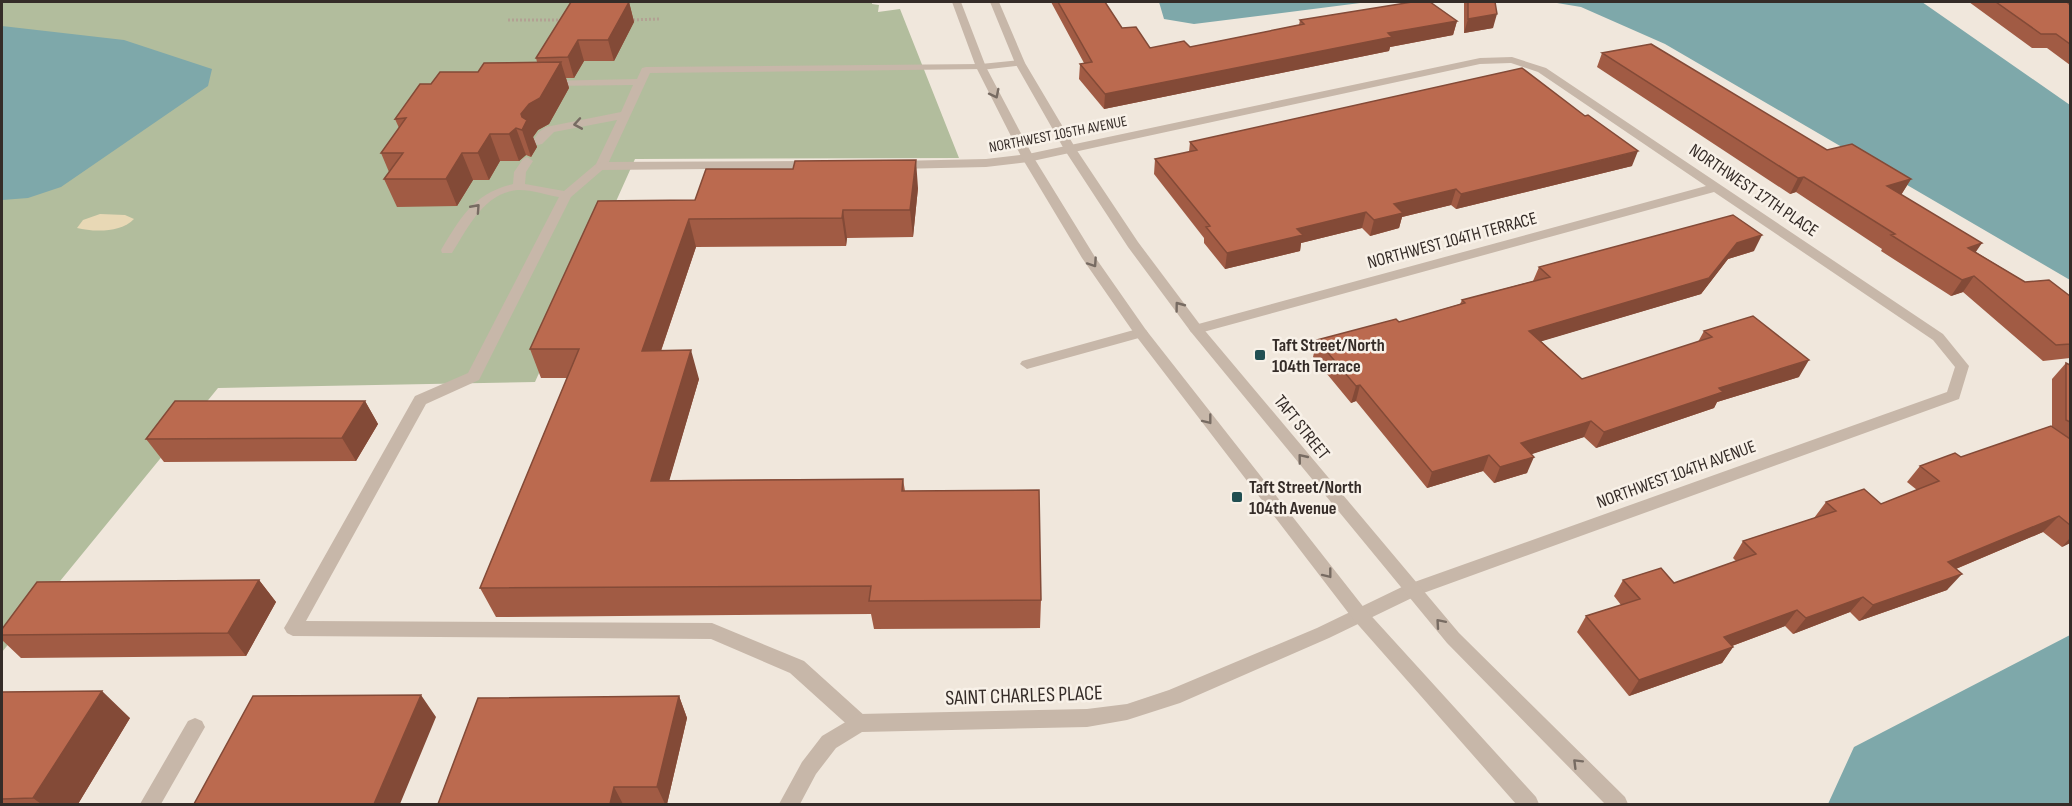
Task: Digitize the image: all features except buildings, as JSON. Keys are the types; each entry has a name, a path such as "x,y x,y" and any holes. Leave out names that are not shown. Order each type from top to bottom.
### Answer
{"street":[{"path":"956,2 981,67 1028,158 1089,258 1141,333 1359,614 1529,804"},
{"name":"TAFT STREET","path":"994,2 1020,63 1070,148 1133,244 1197,329 1453,638 1618,804"},
{"name":"NORTHWEST 105TH AVENUE","path":"878,165 973,164 1028,158 1480,61 1512,60"},
{"name":"NORTHWEST 17TH PLACE","path":"1512,60 1542,69 1718,187 1938,337 1962,366"},
{"path":"789,804 809,768 829,742 859,723 797,667 712,631 293,628 420,400 474,376 566,195 601,166 646,69 981,67 1020,63"},
{"path":"531,83 640,82"},
{"path":"538,142 550,129 624,115"},
{"path":"519,186 520,172 527,161"},
{"path":"601,166 820,165"},
{"path":"447,250 465,221 487,197 503,189 519,186 566,195"},
{"name":"NORTHWEST 104TH TERRACE","path":"1197,329 1718,187"},
{"path":"1027,364 1141,333"},
{"name":"NORTHWEST 104TH AVENUE","path":"1385,602 1412,590 1954,395 1962,366"},
{"name":"SAINT CHARLES PLACE","path":"859,723 1087,718 1127,712 1173,697 1323,633 1385,602"},
{"path":"150,804 195,727"}],"path":[{"path":"508,20 574,20"},
{"path":"627,20 658,20"}],"green space":[{"path":"2,2 872,2 872,4 879,5 878,12 900,9 959,158 635,159 535,382 218,388 2,652"}],"sand":[{"path":"100,214 125,215 134,219 114,229 99,231 77,228 83,220"}],"water":[{"path":"1159,2 1368,2 1194,24 1164,19"},
{"path":"1551,2 1922,2 2070,105 2070,280 1665,44 1581,7"},
{"path":"2,26 124,40 212,69 208,86 61,187 28,198 2,200"},
{"path":"2070,635 2070,804 1828,804 1854,747"}],"place":[{"name":"Taft Street/North 104th Terrace","path":"1260,355"},
{"name":"Taft Street/North 104th Avenue","path":"1237,497"}]}
